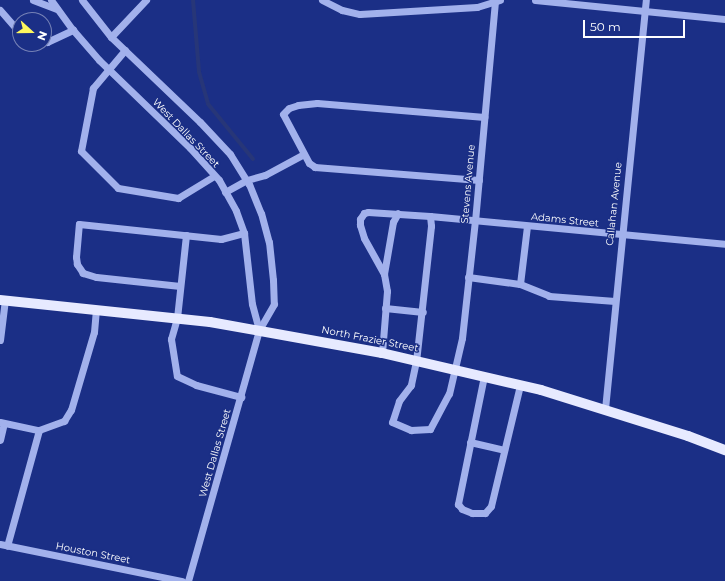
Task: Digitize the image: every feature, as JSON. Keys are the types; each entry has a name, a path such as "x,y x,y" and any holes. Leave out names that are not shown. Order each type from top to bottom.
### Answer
{"main road":[{"name":"North Frazier Street","path":"3,300 177,318 259,330 382,353 520,385 605,409 725,450"}],"street":[{"path":"33,0 58,10"},
{"name":"West Dallas Street","path":"51,0 73,30 107,68 190,148 214,176 225,192 236,211 244,233 252,304 259,330"},
{"name":"West Dallas Street","path":"82,0 111,37 200,122 230,154 247,180 262,212 269,242 274,304 259,330 242,397 188,581"},
{"path":"111,37 146,0"},
{"path":"322,0 342,10 360,14 477,7 496,0"},
{"name":"Stevens Avenue","path":"416,361 411,386 399,401 392,422 412,430 430,429 449,394 462,338 475,221 496,0"},
{"path":"535,0 725,18"},
{"name":"Callahan Avenue","path":"605,409 621,235 646,0"},
{"path":"0,10 12,24"},
{"path":"52,40 73,30"},
{"path":"124,50 107,68 92,88 81,151 118,188 178,198 214,176"},
{"path":"479,180 315,167 309,163 283,114 289,108 298,105 317,103 484,117"},
{"path":"225,192 247,180 265,175 304,154"},
{"name":"Adams Street","path":"384,274 364,238 360,225 360,219 364,213 398,213 725,244"},
{"path":"382,353 387,291 384,274 393,222 398,213"},
{"path":"416,361 432,226 430,216"},
{"path":"180,286 96,277 84,272 77,264 79,224 221,239 244,233"},
{"path":"520,284 527,226"},
{"path":"186,235 177,318 172,339 177,376 196,385 242,397"},
{"path":"468,277 520,284 549,296 615,301"},
{"path":"0,340 3,300"},
{"path":"386,308 423,312"},
{"path":"0,440 2,423 40,430 64,421 71,410 94,332 96,310"},
{"path":"484,376 458,504 462,508 472,513 485,513 491,506 520,385"},
{"path":"3,545 40,430"},
{"path":"470,442 504,450"},
{"name":"Houston Street","path":"3,545 182,581"}],"waterway":[{"path":"193,0 199,72 208,104 253,159"}]}
